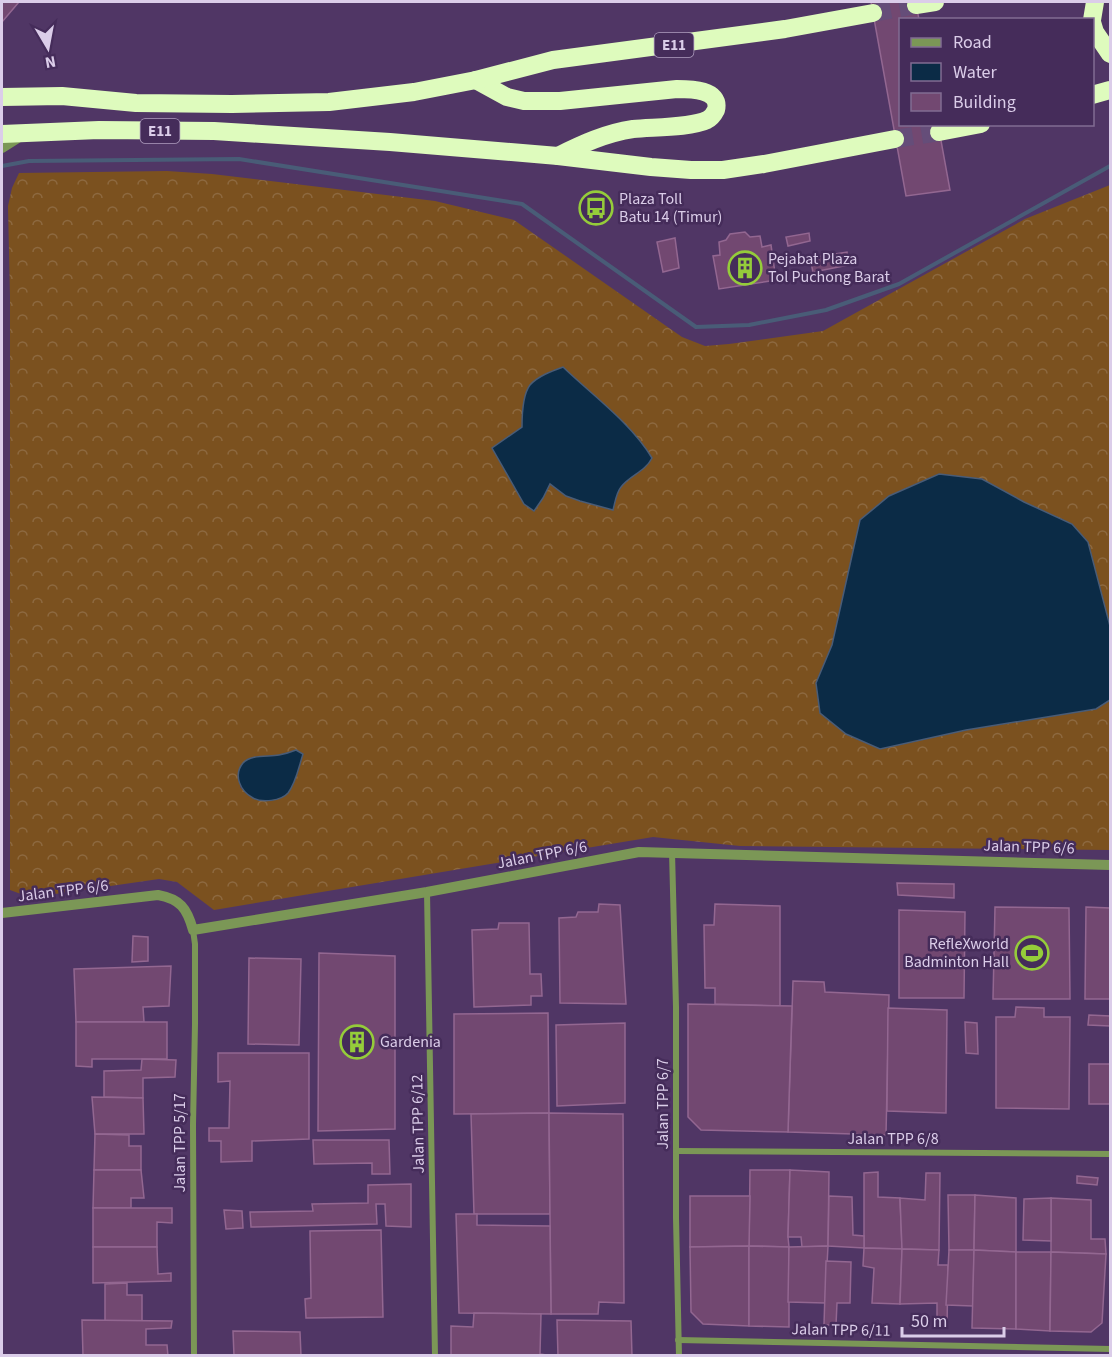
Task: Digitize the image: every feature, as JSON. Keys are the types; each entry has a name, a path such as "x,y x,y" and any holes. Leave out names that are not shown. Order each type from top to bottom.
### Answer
{"highway":[{"path":"916,5 935,2"},
{"path":"1092,18 1095,2"},
{"name":"E11","path":"2,97 62,96 136,103 329,102 414,92 476,80 553,60 785,29 873,13"},
{"path":"1094,28 1110,54"},
{"path":"476,80 507,97 524,101 561,101 677,89 707,93 714,98 717,105 715,114 707,120 692,124 609,134 558,156"},
{"path":"1094,95 1110,90"},
{"path":"939,132 970,126"},
{"name":"E11","path":"2,134 99,130 214,131 558,156 692,170 723,170 764,164 895,139"}],"street":[{"path":"2,148 5,144 27,133"},
{"name":"Jalan TPP 6/6","path":"2,913 158,895 177,901 186,910 193,930 428,892 639,852 1110,865"},
{"name":"Jalan TPP 6/7","path":"672,852 676,1007 679,1356"},
{"name":"Jalan TPP 6/12","path":"428,892 435,1356"},
{"name":"Jalan TPP 5/17","path":"193,930 195,944 194,1356"},
{"name":"Jalan TPP 6/8","path":"676,1151 1110,1154"},
{"name":"Jalan TPP 6/11","path":"678,1340 1110,1349"}],"green space":[{"path":"167,171 212,174 435,201 514,220 682,337 705,346 823,331 1025,219 1110,185 1110,626 1088,542 982,479 848,572 832,645 816,683 880,749 966,730 1096,709 1110,700 1110,850 740,846 653,837 214,910 177,882 159,879 34,897 10,890 8,206 12,188 19,173","holes":["563,367 633,433 652,458 640,472 619,489 613,510 566,496 549,484 543,498 524,504 492,448 522,427","297,750 303,754 298,772 287,794 262,800 252,797 240,787 257,757 281,755"]}],"water":[{"path":"563,367 622,421 652,458 621,487 613,510 566,496 550,484 534,511 524,504 492,448 522,427 524,400 530,385 541,376"},
{"path":"939,474 982,479 1072,524 1088,542 1110,626 1110,700 1096,709 966,730 880,749 846,734 820,713 816,683 832,645 860,520 889,496"},
{"path":"296,750 303,754 293,784 285,796 261,800 248,795 241,787 238,778 240,768 246,760 281,755"}],"building":[{"path":"2,2 19,2 2,22"},
{"path":"871,2 916,2 919,18 899,18 899,126 938,126 950,190 906,196"},
{"name":"Pejabat Plaza Tol Puchong Barat","path":"745,232 750,237 760,236 762,247 771,245 776,280 719,289 713,256 720,255 719,242 726,240 730,234"},
{"path":"809,233 810,241 788,246 786,237"},
{"path":"675,238 679,268 663,272 657,242"},
{"path":"847,252 849,265 813,272 810,258"},
{"path":"897,883 954,884 954,898 898,895"},
{"path":"599,904 620,905 626,1004 560,1003 559,918 576,917 578,912 598,912"},
{"path":"715,904 780,906 780,1006 715,1004 715,988 705,988 704,925 714,925"},
{"name":"RefleXworld Badminton Hall","path":"995,907 1069,908 1070,999 993,999"},
{"path":"1086,907 1110,908 1110,999 1085,999"},
{"path":"899,910 965,912 964,998 899,998"},
{"path":"499,923 529,923 530,974 541,974 542,996 531,996 531,1005 474,1007 472,930 498,929"},
{"path":"133,936 148,937 148,961 132,962"},
{"name":"Gardenia","path":"319,953 395,956 395,1129 318,1131"},
{"path":"249,958 301,959 299,1045 248,1044"},
{"path":"171,966 169,1006 143,1007 144,1022 76,1022 74,969"},
{"path":"793,981 824,982 825,992 889,995 886,1135 788,1132"},
{"path":"688,1004 792,1006 788,1132 701,1130 688,1117"},
{"path":"1016,1007 1044,1008 1044,1017 1070,1017 1069,1109 996,1108 996,1017 1015,1017"},
{"path":"888,1008 947,1010 946,1113 887,1111"},
{"path":"548,1013 549,1113 454,1114 454,1014"},
{"path":"1089,1015 1110,1016 1110,1026 1088,1025"},
{"path":"76,1022 167,1022 167,1059 92,1059 92,1067 76,1066"},
{"path":"965,1022 977,1023 978,1054 966,1053"},
{"path":"625,1023 625,1103 557,1106 556,1025"},
{"path":"218,1053 309,1053 309,1139 252,1141 252,1161 221,1162 221,1141 209,1141 209,1128 229,1128 230,1081 218,1082"},
{"path":"142,1059 176,1060 175,1077 143,1078 143,1098 104,1097 104,1071 141,1070"},
{"path":"1089,1064 1110,1064 1110,1104 1089,1104"},
{"path":"92,1097 143,1098 144,1134 95,1134"},
{"path":"549,1113 550,1214 474,1214 471,1114"},
{"path":"549,1113 623,1114 624,1303 599,1302 598,1314 551,1314"},
{"path":"95,1134 129,1135 129,1146 141,1146 141,1170 94,1170"},
{"path":"313,1140 389,1140 390,1174 372,1174 372,1163 314,1164"},
{"path":"94,1170 141,1170 144,1198 131,1198 131,1208 93,1208"},
{"path":"750,1170 790,1170 789,1247 749,1246"},
{"path":"790,1170 829,1172 828,1246 802,1247 801,1237 788,1237"},
{"path":"878,1172 878,1197 900,1198 902,1249 864,1248 864,1173"},
{"path":"926,1173 940,1173 939,1250 902,1249 900,1198 925,1200"},
{"path":"1077,1176 1098,1178 1097,1185 1077,1183"},
{"path":"411,1184 411,1227 386,1226 385,1204 376,1204 377,1224 251,1227 250,1212 313,1211 312,1204 368,1203 368,1185"},
{"path":"948,1195 975,1195 974,1250 949,1250"},
{"path":"975,1195 1016,1198 1016,1252 974,1250"},
{"path":"690,1196 750,1196 749,1246 690,1247"},
{"path":"829,1196 852,1197 853,1235 864,1236 864,1248 828,1246"},
{"path":"1051,1198 1091,1200 1091,1239 1105,1239 1106,1254 1051,1252"},
{"path":"1051,1198 1051,1241 1023,1240 1024,1199"},
{"path":"93,1208 172,1208 172,1223 157,1222 157,1247 93,1247"},
{"path":"224,1210 242,1211 243,1228 226,1229"},
{"path":"456,1214 477,1214 477,1225 550,1226 551,1314 459,1313"},
{"path":"381,1230 383,1317 306,1318 305,1299 311,1298 310,1231"},
{"path":"749,1246 749,1326 703,1324 691,1312 690,1247"},
{"path":"749,1246 789,1247 789,1327 749,1326"},
{"path":"828,1246 825,1303 788,1302 789,1247"},
{"path":"93,1247 157,1247 158,1274 171,1273 171,1281 93,1283"},
{"path":"864,1248 902,1249 900,1304 872,1303 874,1268 863,1266"},
{"path":"902,1249 939,1250 938,1265 948,1265 947,1328 937,1328 937,1303 900,1304"},
{"path":"949,1250 974,1250 973,1306 946,1305"},
{"path":"974,1250 1016,1252 1016,1329 972,1328"},
{"path":"1016,1252 1051,1252 1050,1331 1016,1329"},
{"path":"1051,1252 1106,1254 1102,1323 1091,1332 1050,1331"},
{"path":"826,1261 851,1262 850,1303 837,1303 836,1325 824,1325"},
{"path":"127,1283 127,1295 142,1295 142,1321 105,1321 105,1284"},
{"path":"474,1313 541,1314 540,1354 553,1356 451,1356 451,1326 473,1327"},
{"path":"82,1320 172,1321 171,1328 146,1329 146,1345 167,1345 168,1356 83,1356"},
{"path":"557,1320 631,1321 632,1356 558,1356"},
{"path":"233,1331 300,1332 301,1356 234,1356"}],"waterway":[{"path":"2,166 29,161 239,159 522,204 696,327 749,325 826,310 899,284 1110,166"}],"tunnel":[{"path":"873,13 916,5"},
{"path":"895,139 939,132"}],"place":[{"name":"Plaza Toll Batu 14 (Timur)","path":"596,208"},
{"name":"Pejabat Plaza Tol Puchong Barat","path":"745,268"},
{"name":"RefleXworld Badminton Hall","path":"1032,953"},
{"name":"Gardenia","path":"357,1042"}]}
